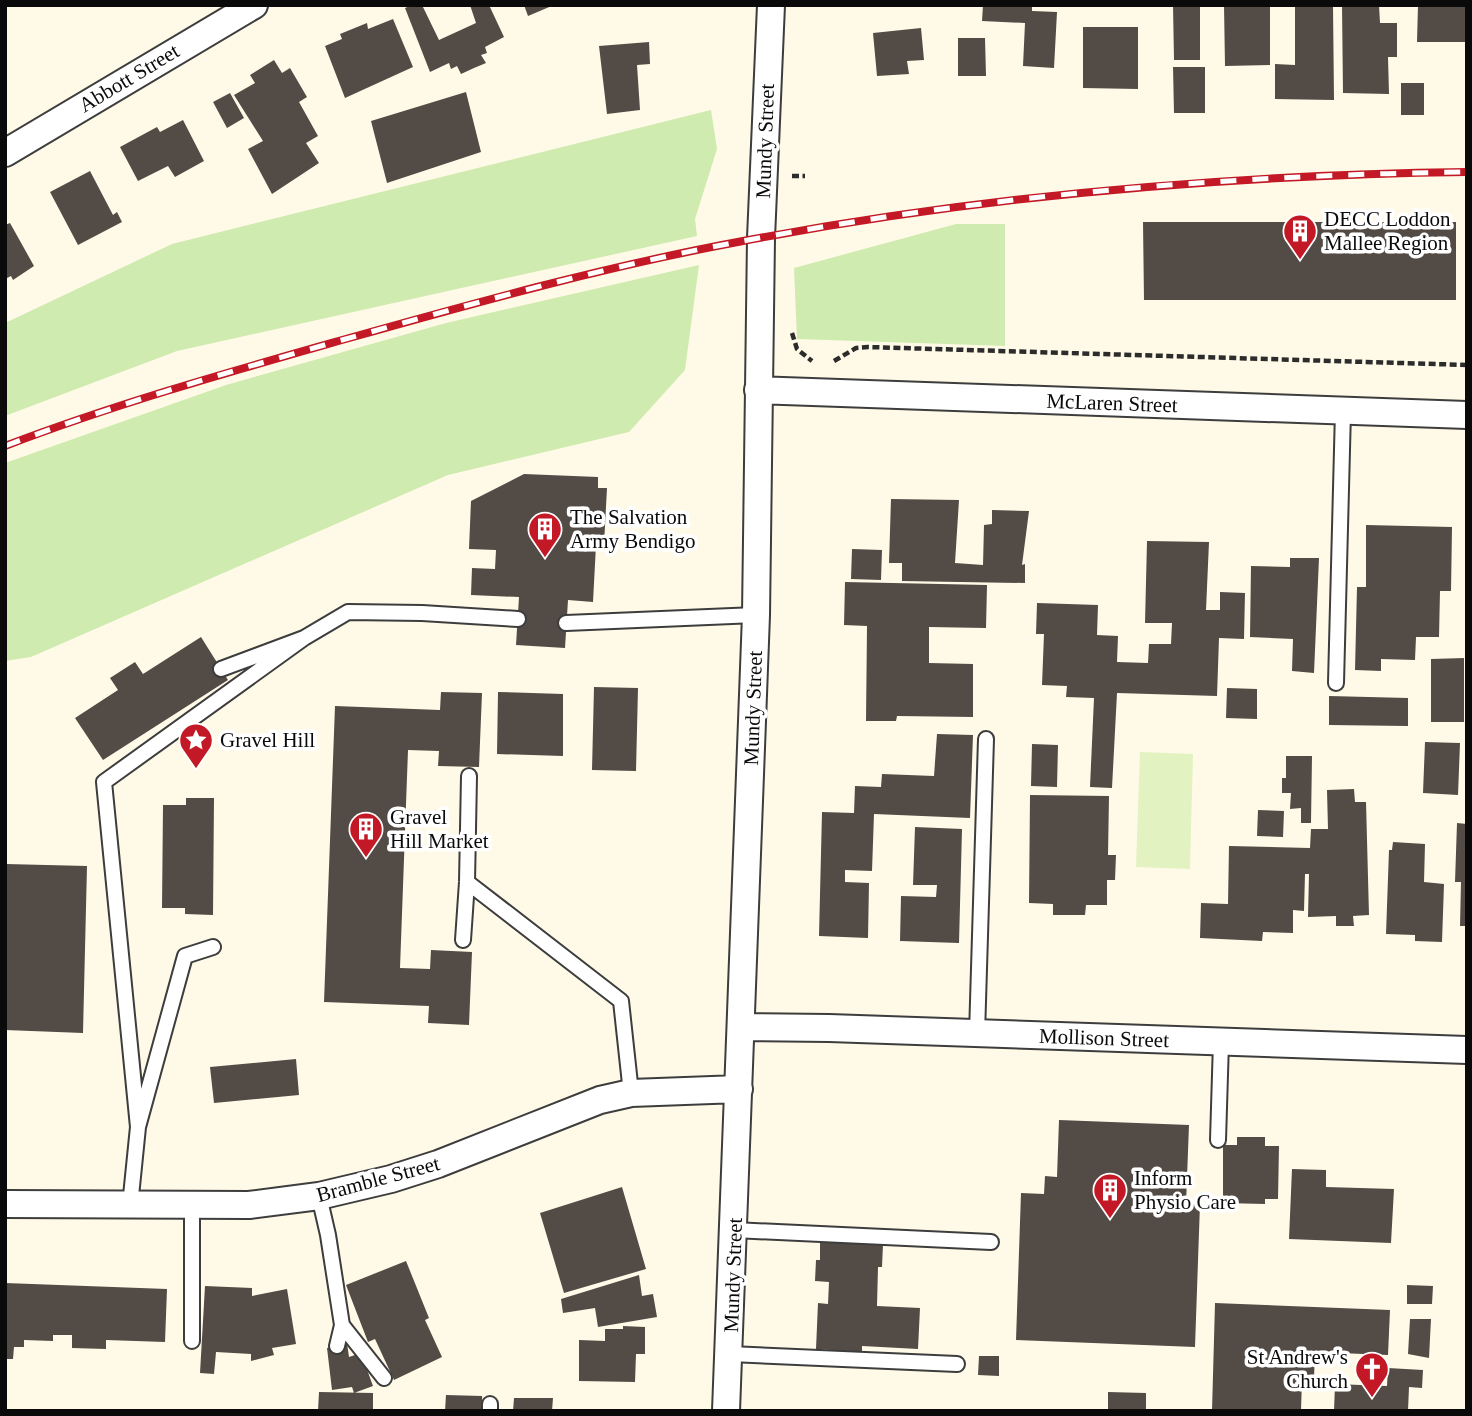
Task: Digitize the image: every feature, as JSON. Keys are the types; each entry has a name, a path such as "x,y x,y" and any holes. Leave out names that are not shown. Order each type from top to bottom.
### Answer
{"street":[{"name":"Abbott Street","path":"5,153 254,5"},
{"name":"Mundy Street","path":"726,1411 756,615 761,238 771,5"},
{"name":"McLaren Street","path":"758,390 1467,415"},
{"name":"Mollison Street","path":"741,1027 1467,1050"},
{"name":"Bramble Street","path":"5,1204 249,1205 319,1196 391,1179 438,1164 578,1108 632,1093 739,1089"}],"lane":[{"path":"1336,683 1343,411"},
{"path":"138,1127 104,782 304,638 348,612 422,612 518,619"},
{"path":"566,623 756,615"},
{"path":"221,669 304,638"},
{"path":"977,1034 986,739"},
{"path":"463,940 469,776"},
{"path":"467,882 621,1000 632,1093"},
{"path":"130,1206 138,1127 185,956 212,947"},
{"path":"1218,1140 1222,1042"},
{"path":"319,1196 342,1325 337,1346"},
{"path":"192,1206 192,1341"},
{"path":"734,1230 991,1241"},
{"path":"342,1325 384,1378"},
{"path":"730,1354 957,1364"}],"path":[{"path":"792,326 792,339 797,349 808,359 820,364"},
{"path":"828,363 856,348 867,347 1467,365"}],"green space":[{"path":"711,110 717,149 695,219 697,236 177,351 5,416 5,323 172,244"},
{"path":"956,224 1005,224 1005,346 797,339 794,268"},
{"path":"699,265 685,370 629,432 448,475 31,657 5,661 5,463 226,385 446,323"},
{"path":"1140,752 1193,754 1190,869 1136,867"}],"building":[{"path":"422,5 439,40 476,23 470,5 489,5 504,37 485,47 487,53 481,55 486,63 461,74 457,66 451,69 449,63 430,72 405,8"},
{"path":"524,5 554,5 528,16"},
{"path":"983,5 1032,5 1032,11 1057,12 1054,68 1023,66 1025,23 982,21"},
{"path":"1173,5 1200,5 1200,60 1174,60"},
{"path":"1224,5 1270,5 1270,65 1225,66"},
{"path":"1295,5 1333,5 1334,100 1275,99 1275,64 1295,65"},
{"path":"1342,5 1379,5 1380,23 1397,23 1397,57 1388,57 1389,94 1343,93"},
{"path":"1418,5 1465,5 1465,42 1417,42"},
{"path":"393,19 413,67 345,98 325,46 342,39 340,34 367,23 368,29"},
{"path":"1083,27 1138,27 1138,89 1083,88"},
{"path":"921,28 924,60 907,61 909,74 877,76 873,33"},
{"path":"958,38 985,38 986,76 958,76"},
{"path":"649,42 650,64 637,65 640,110 607,114 599,46"},
{"path":"274,60 282,73 290,68 307,97 299,102 318,136 306,143 319,163 272,194 248,149 263,141 234,95 255,83 250,75"},
{"path":"1173,67 1205,67 1205,113 1174,113"},
{"path":"1401,83 1424,83 1424,115 1401,115"},
{"path":"466,92 481,152 387,183 371,121"},
{"path":"230,93 244,118 227,128 213,102"},
{"path":"183,120 204,161 175,177 168,166 138,181 120,147 157,127 160,132"},
{"path":"90,171 113,215 117,212 122,222 78,245 50,192"},
{"name":"DECC Loddon Mallee Region","path":"1143,222 1456,222 1456,300 1144,300"},
{"path":"10,223 34,266 13,280 11,276 5,279 5,225"},
{"name":"The Salvation Army Bendigo","path":"524,474 598,477 598,488 607,488 604,545 596,545 593,602 568,600 565,648 516,645 519,597 471,595 472,568 495,569 496,550 469,549 471,501"},
{"path":"891,499 959,500 955,563 983,565 984,525 992,524 992,510 1029,511 1022,565 1025,564 1025,583 902,581 902,563 889,563"},
{"path":"1366,525 1452,527 1451,591 1440,591 1439,637 1416,637 1415,660 1381,659 1381,671 1355,670 1357,587 1366,587"},
{"path":"1147,541 1209,542 1206,610 1220,610 1220,592 1245,593 1244,639 1219,638 1217,696 1117,693 1112,788 1090,787 1094,698 1066,697 1067,686 1042,685 1044,634 1036,634 1037,603 1098,605 1097,635 1118,636 1117,662 1148,663 1149,644 1171,644 1172,623 1145,623"},
{"path":"852,549 882,550 881,580 851,579"},
{"path":"1290,558 1319,558 1314,673 1292,671 1293,639 1250,637 1251,566 1290,567"},
{"path":"845,582 987,585 986,628 929,627 929,663 973,664 973,717 897,716 896,721 866,721 867,626 844,625"},
{"path":"201,637 228,680 103,760 75,718 118,690 110,678 135,662 143,674"},
{"path":"1464,658 1464,722 1431,722 1431,659"},
{"path":"594,687 638,688 636,771 592,770"},
{"path":"1227,688 1257,689 1257,719 1226,718"},
{"name":"Gravel Hill Market","path":"441,692 482,693 479,767 438,766 439,751 408,750 400,968 430,969 431,950 472,952 469,1025 428,1023 429,1006 324,1002 335,706 440,710"},
{"path":"498,692 563,694 563,756 497,754"},
{"path":"1329,696 1408,698 1408,726 1329,725"},
{"path":"937,734 973,735 970,818 874,814 872,871 845,870 845,882 869,883 868,938 819,936 822,812 854,813 855,786 881,787 882,774 934,776"},
{"path":"1425,742 1460,743 1458,795 1423,793"},
{"path":"1032,744 1058,745 1057,787 1031,786"},
{"path":"1286,756 1312,756 1311,823 1301,823 1301,808 1290,809 1291,793 1282,793 1282,778 1286,778"},
{"path":"1354,789 1355,802 1366,802 1369,915 1353,916 1354,926 1336,926 1336,916 1308,917 1309,874 1305,874 1304,911 1293,910 1293,933 1263,932 1262,941 1200,938 1201,903 1228,904 1229,846 1310,848 1311,829 1328,829 1327,790"},
{"path":"1030,795 1109,796 1108,855 1116,855 1115,880 1107,880 1107,905 1086,905 1085,915 1053,915 1053,904 1029,903"},
{"path":"186,798 214,798 213,915 185,914 185,908 162,908 163,805 186,805"},
{"path":"1258,810 1284,811 1283,837 1257,836"},
{"path":"1457,823 1467,824 1467,926 1460,926 1461,882 1455,882"},
{"path":"915,827 962,829 959,943 900,941 901,896 936,897 937,885 913,885"},
{"path":"1393,842 1425,844 1424,882 1444,884 1442,942 1415,941 1415,935 1386,934 1389,850 1392,850"},
{"path":"6,864 87,866 83,1033 5,1030"},
{"path":"296,1059 299,1095 214,1103 210,1067"},
{"name":"Inform Physio Care","path":"1059,1120 1189,1125 1186,1204 1200,1204 1195,1347 1016,1340 1021,1193 1044,1194 1045,1176 1057,1177"},
{"path":"1237,1137 1265,1137 1265,1146 1279,1146 1278,1199 1265,1199 1265,1204 1223,1203 1223,1145 1237,1145"},
{"path":"1292,1169 1326,1170 1326,1187 1394,1189 1391,1243 1289,1239"},
{"path":"622,1187 646,1269 564,1293 540,1213"},
{"path":"820,1241 883,1244 882,1267 878,1267 877,1306 920,1308 918,1349 862,1346 862,1352 816,1349 818,1303 828,1304 829,1282 815,1281 816,1260 820,1260"},
{"path":"406,1261 429,1318 425,1320 442,1357 394,1380 375,1339 368,1342 346,1285"},
{"path":"639,1275 642,1296 653,1294 657,1317 598,1327 595,1308 563,1313 561,1299"},
{"path":"5,1283 167,1289 165,1342 106,1340 106,1349 72,1348 72,1335 53,1335 53,1341 24,1340 24,1347 14,1347 13,1359 5,1359"},
{"path":"1407,1285 1433,1286 1432,1304 1407,1304"},
{"path":"205,1286 252,1288 252,1296 287,1289 296,1344 272,1348 274,1355 251,1361 251,1354 216,1352 214,1374 200,1373"},
{"path":"1215,1303 1390,1310 1388,1355 1315,1352 1314,1378 1302,1378 1301,1411 1212,1411"},
{"path":"1410,1319 1431,1319 1429,1358 1408,1354"},
{"path":"623,1326 645,1327 645,1354 636,1354 635,1382 579,1381 579,1340 605,1341 605,1329 623,1329"},
{"path":"347,1343 349,1357 361,1353 373,1386 354,1393 352,1387 332,1390 327,1348"},
{"path":"979,1356 999,1356 999,1376 978,1375"},
{"name":"St Andrew's Church","path":"1388,1368 1423,1370 1422,1388 1409,1387 1408,1411 1334,1411 1335,1384 1387,1386"},
{"path":"319,1392 373,1393 373,1411 318,1411"},
{"path":"1108,1392 1146,1393 1146,1411 1108,1411"},
{"path":"446,1395 482,1396 483,1411 445,1411"},
{"path":"514,1398 553,1398 552,1411 513,1411"}],"railway":[{"path":"5,446 172,389 392,326 591,274 743,241 922,212 1103,191 1285,178 1467,172"}],"place":[{"name":"DECC Loddon Mallee Region","path":"1300,261"},
{"name":"The Salvation Army Bendigo","path":"545,559"},
{"name":"Gravel Hill","path":"196,770"},
{"name":"Gravel Hill Market","path":"366,859"},
{"name":"Inform Physio Care","path":"1110,1220"},
{"name":"St Andrew's Church","path":"1372,1399"}]}
